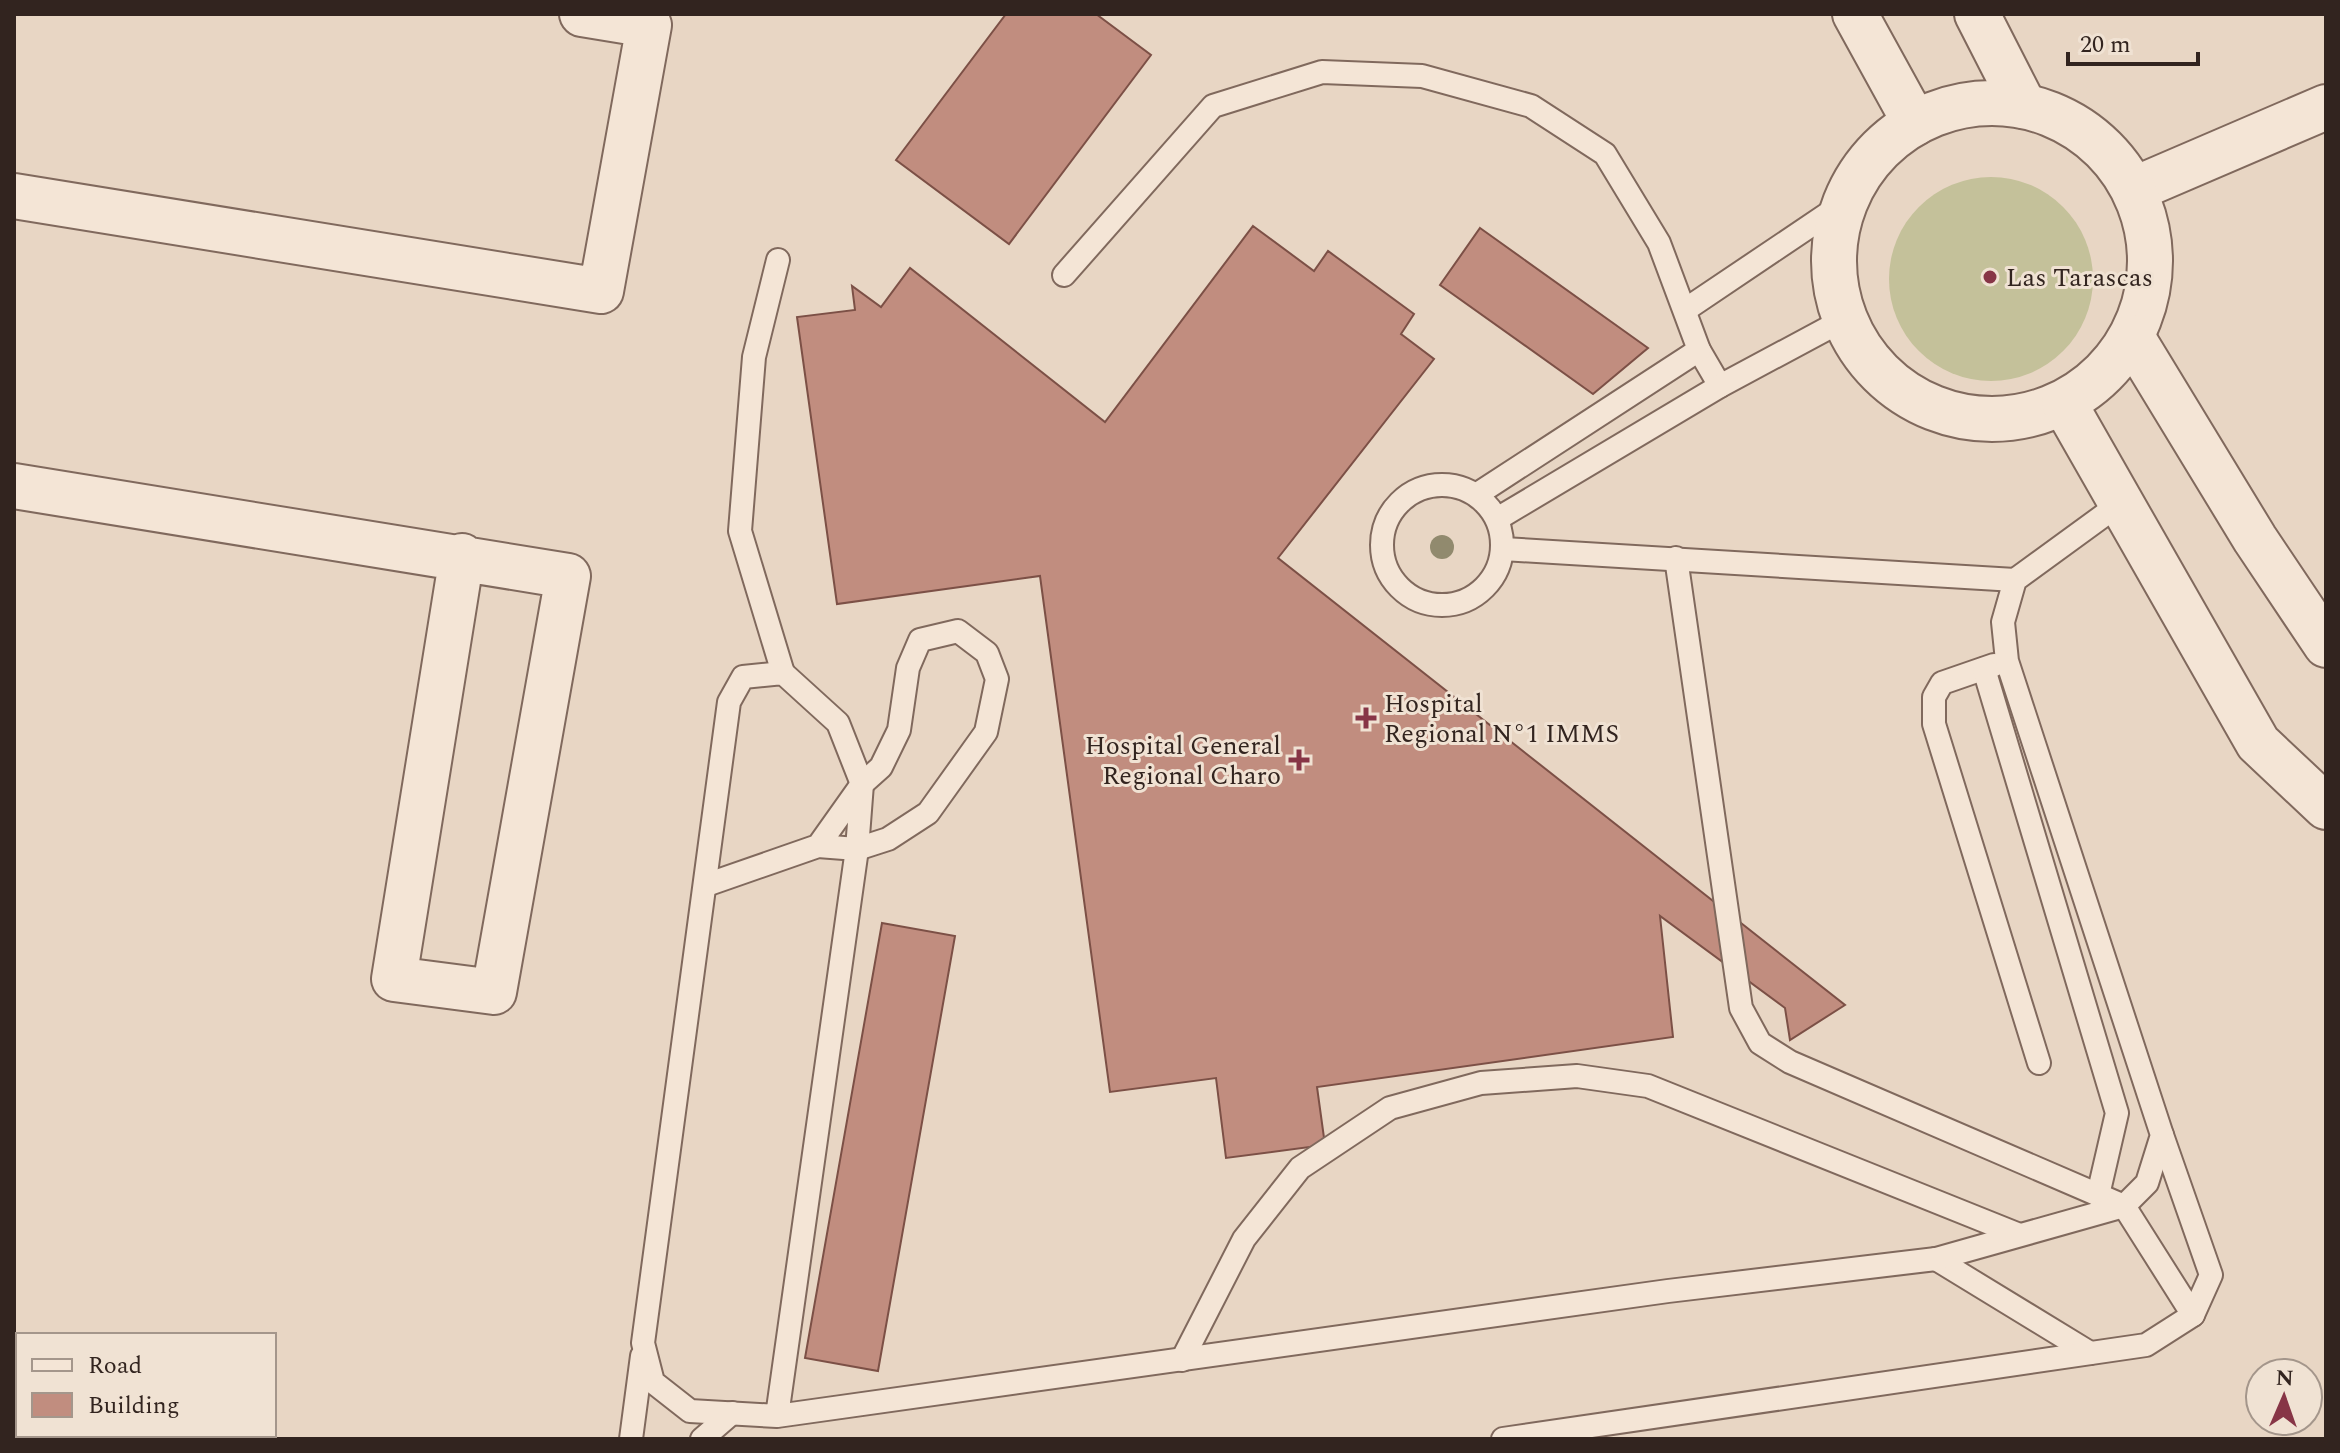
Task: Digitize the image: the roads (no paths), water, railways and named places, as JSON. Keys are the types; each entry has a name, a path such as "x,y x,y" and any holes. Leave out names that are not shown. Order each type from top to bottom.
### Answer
{"street":[{"path":"14,196 601,291 649,25 582,14"},
{"path":"1855,14 1915,123"},
{"path":"1977,14 2024,106"},
{"path":"1989,103 2024,106 2061,118 2105,149 2135,189 2146,217 2152,247 2150,282 2142,316 2111,367 2064,403 2014,418 1985,420 1932,408 1900,390 1873,366 1845,319 1836,293 1833,265 1835,237 1844,203 1861,172 1881,147 1915,123 1961,106 1989,103"},
{"path":"2135,189 2326,107"},
{"path":"2132,337 2255,539 2326,645"},
{"path":"2064,403 2258,743 2326,807"},
{"path":"14,486 462,556 568,576 494,992 394,979 462,556"}],"lane":[{"path":"1064,275 1213,106 1322,72 1422,76 1531,106 1605,154 1659,243 1699,350 1720,386"},
{"path":"1685,310 1844,203"},
{"path":"777,1416 857,849 862,784 838,723 783,673 740,531 754,357 778,260"},
{"path":"1497,519 1720,386 1845,319"},
{"path":"1476,495 1699,350"},
{"path":"1438,485 1458,487 1476,495 1497,519 1503,549 1499,568 1488,585 1473,597 1455,604 1435,605 1416,599 1400,588 1388,572 1382,554 1383,534 1390,516 1402,500 1419,490 1438,485"},
{"path":"1503,1439 2146,1345 2193,1315 2211,1275 2007,661 2003,622 2015,580 2122,502"},
{"path":"1503,549 2015,580"},
{"path":"1676,558 1741,1008 1760,1043 1790,1062 2124,1206 2193,1315"},
{"path":"706,885 818,846 857,849 888,839 928,813 986,732 997,679 987,653 958,631 920,640 908,668 899,730 881,767 862,784 818,846"},
{"path":"2007,661 1942,683 1934,697 1934,724 2039,1063"},
{"path":"1984,669 2117,1113 2098,1195"},
{"path":"631,1439 729,702 743,677 783,673"},
{"path":"1182,1360 1244,1239 1300,1168 1390,1108 1481,1083 1577,1076 1648,1086 2017,1234"},
{"path":"643,1343 653,1382 690,1411 777,1416 1668,1291 1936,1259 2124,1206 2147,1183 2162,1135"},
{"path":"1936,1259 2090,1353"},
{"path":"702,1439 732,1413"}],"place":[{"name":"Las Tarascas","path":"1990,277"},
{"name":"Hospital Regional N°1 IMMS","path":"1366,718"},
{"name":"Hospital General Regional Charo","path":"1299,760"}]}
